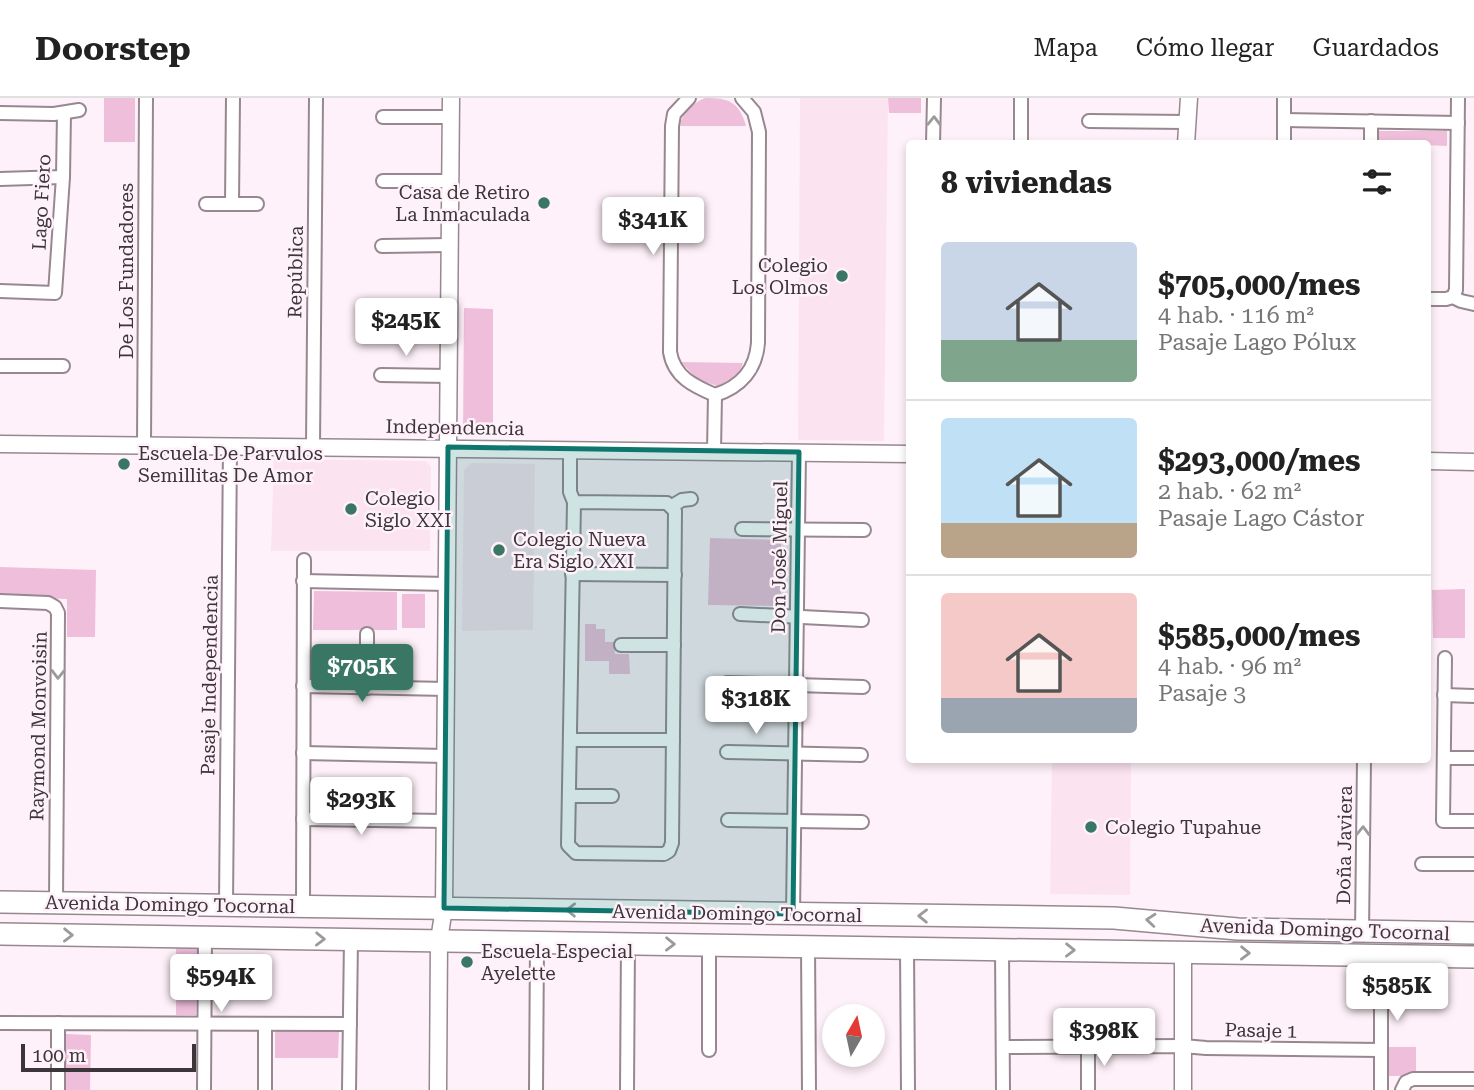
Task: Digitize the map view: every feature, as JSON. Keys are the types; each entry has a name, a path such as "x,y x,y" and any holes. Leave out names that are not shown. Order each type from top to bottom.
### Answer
{"main road":[{"name":"Avenida Domingo Tocornal","path":"0,902 1123,919 1228,928 1474,933"},
{"path":"7,934 23,928 28,920 29,912 24,902"},
{"path":"709,945 701,935 699,926 713,913"},
{"path":"888,916 897,947"},
{"path":"1421,956 1433,932"},
{"path":"1433,932 1444,956"},
{"name":"Avenida Domingo Tocornal","path":"7,934 1474,957"}],"street":[{"name":"De Los Fundadores","path":"144,445 146,98"},
{"path":"232,204 233,98"},
{"name":"República","path":"313,446 316,98"},
{"path":"438,1090 439,940 444,908 446,756 451,98"},
{"path":"689,98 674,114 672,126 670,352 672,363 682,377 694,386 715,395 726,391 744,378 757,359 759,132 754,112 742,98"},
{"path":"933,140 934,98"},
{"path":"1021,98 1021,140"},
{"path":"1181,98 1186,122"},
{"path":"1186,140 1189,98"},
{"path":"1284,98 1284,140"},
{"path":"1431,299 1446,299 1453,296 1456,290 1458,98"},
{"path":"0,113 64,113 79,110"},
{"name":"Lago Fiero","path":"0,291 55,293 63,177 64,113"},
{"path":"383,117 451,117"},
{"path":"1284,120 1458,123"},
{"path":"1089,121 1186,122"},
{"path":"1371,121 1371,140"},
{"path":"0,179 63,177"},
{"path":"383,181 450,181"},
{"path":"206,204 257,204"},
{"path":"382,246 450,245"},
{"path":"1453,296 1474,304"},
{"path":"383,310 449,310"},
{"path":"0,366 64,364"},
{"path":"381,375 449,376"},
{"path":"714,451 715,395"},
{"name":"Independencia","path":"0,444 449,447 573,453 714,451 906,454"},
{"name":"Pasaje Independencia","path":"226,905 230,445"},
{"name":"Don José Miguel","path":"793,914 799,452"},
{"path":"573,453 577,495 573,502 568,845 573,852 667,853 672,843 676,514 672,506 664,502 573,502"},
{"path":"1431,461 1474,461"},
{"path":"672,506 678,501 691,499"},
{"path":"742,529 864,530"},
{"path":"303,560 303,906"},
{"path":"572,574 675,575"},
{"path":"303,581 447,584"},
{"name":"Raymond Monvoisin","path":"0,601 48,603 58,613 56,902"},
{"path":"740,614 862,620"},
{"path":"367,634 367,688"},
{"path":"621,645 674,645"},
{"path":"1445,658 1443,821 1474,821"},
{"path":"727,682 863,687"},
{"path":"303,686 446,689"},
{"path":"1444,695 1474,695"},
{"path":"570,740 673,740"},
{"path":"727,752 861,755"},
{"path":"303,753 446,756"},
{"path":"1444,758 1474,758"},
{"name":"Doña Javiera","path":"1362,932 1364,763"},
{"path":"569,796 612,796"},
{"path":"303,819 445,821"},
{"path":"728,820 862,822"},
{"path":"1422,864 1474,864"},
{"path":"204,1090 205,937"},
{"path":"349,1090 351,939"},
{"path":"536,1090 537,942"},
{"path":"627,1090 628,943"},
{"path":"709,945 709,1049"},
{"path":"808,946 809,1090"},
{"path":"897,947 908,1090"},
{"path":"1002,949 1003,1090"},
{"path":"1183,952 1183,1090"},
{"path":"1381,955 1381,1090"},
{"path":"0,1023 350,1024"},
{"path":"58,1023 58,1090"},
{"path":"265,1024 265,1090"},
{"path":"1088,1046 1088,1090"},
{"name":"Pasaje 1","path":"1003,1047 1183,1046 1381,1050"},
{"path":"1402,1090 1406,1082 1413,1079 1474,1079"}],"highlighted area":[{"path":"448,447 799,452 793,914 444,908"}],"shaded area":[{"path":"104,98 135,98 135,142 104,142"},
{"path":"705,98 732,103 740,111 746,126 680,126 688,109"},
{"name":"Colegio Los Olmos","path":"800,98 888,98 884,441 798,440"},
{"path":"888,98 921,98 921,113 889,113"},
{"path":"1379,131 1447,131 1447,146 1431,145 1431,140 1379,140"},
{"path":"464,308 493,309 493,435 463,435"},
{"path":"681,362 743,363 738,376 720,387 697,379"},
{"name":"Colegio Siglo XXI","path":"274,459 426,461 431,467 430,551 271,551"},
{"name":"Colegio Nueva Era Siglo XXI","path":"471,463 535,464 533,630 462,631 464,470"},
{"path":"710,538 781,540 781,606 708,605"},
{"path":"0,567 96,570 95,637 67,637 67,599 0,597"},
{"path":"1465,589 1465,638 1433,638 1432,590"},
{"path":"314,591 397,592 397,630 313,630"},
{"path":"402,594 425,594 425,628 402,628"},
{"path":"585,624 596,624 596,629 605,629 605,642 614,642 615,654 629,654 630,674 609,674 609,661 585,661"},
{"name":"Colegio Tupahue","path":"1052,763 1131,763 1130,895 1050,894"},
{"path":"176,948 197,949 196,1015 176,1015"},
{"path":"275,1031 339,1031 338,1058 275,1058"},
{"path":"66,1034 91,1035 90,1090 65,1090"},
{"path":"1388,1047 1416,1047 1416,1076 1387,1076"}],"place":[{"name":"Casa de Retiro La Inmaculada","path":"544,203"},
{"name":"Colegio Los Olmos","path":"842,276"},
{"name":"Escuela De Parvulos Semillitas De Amor","path":"124,464"},
{"name":"Colegio Siglo XXI","path":"351,509"},
{"name":"Colegio Nueva Era Siglo XXI","path":"499,550"},
{"name":"Colegio Tupahue","path":"1091,827"},
{"name":"Escuela Especial Ayelette","path":"467,962"}]}
